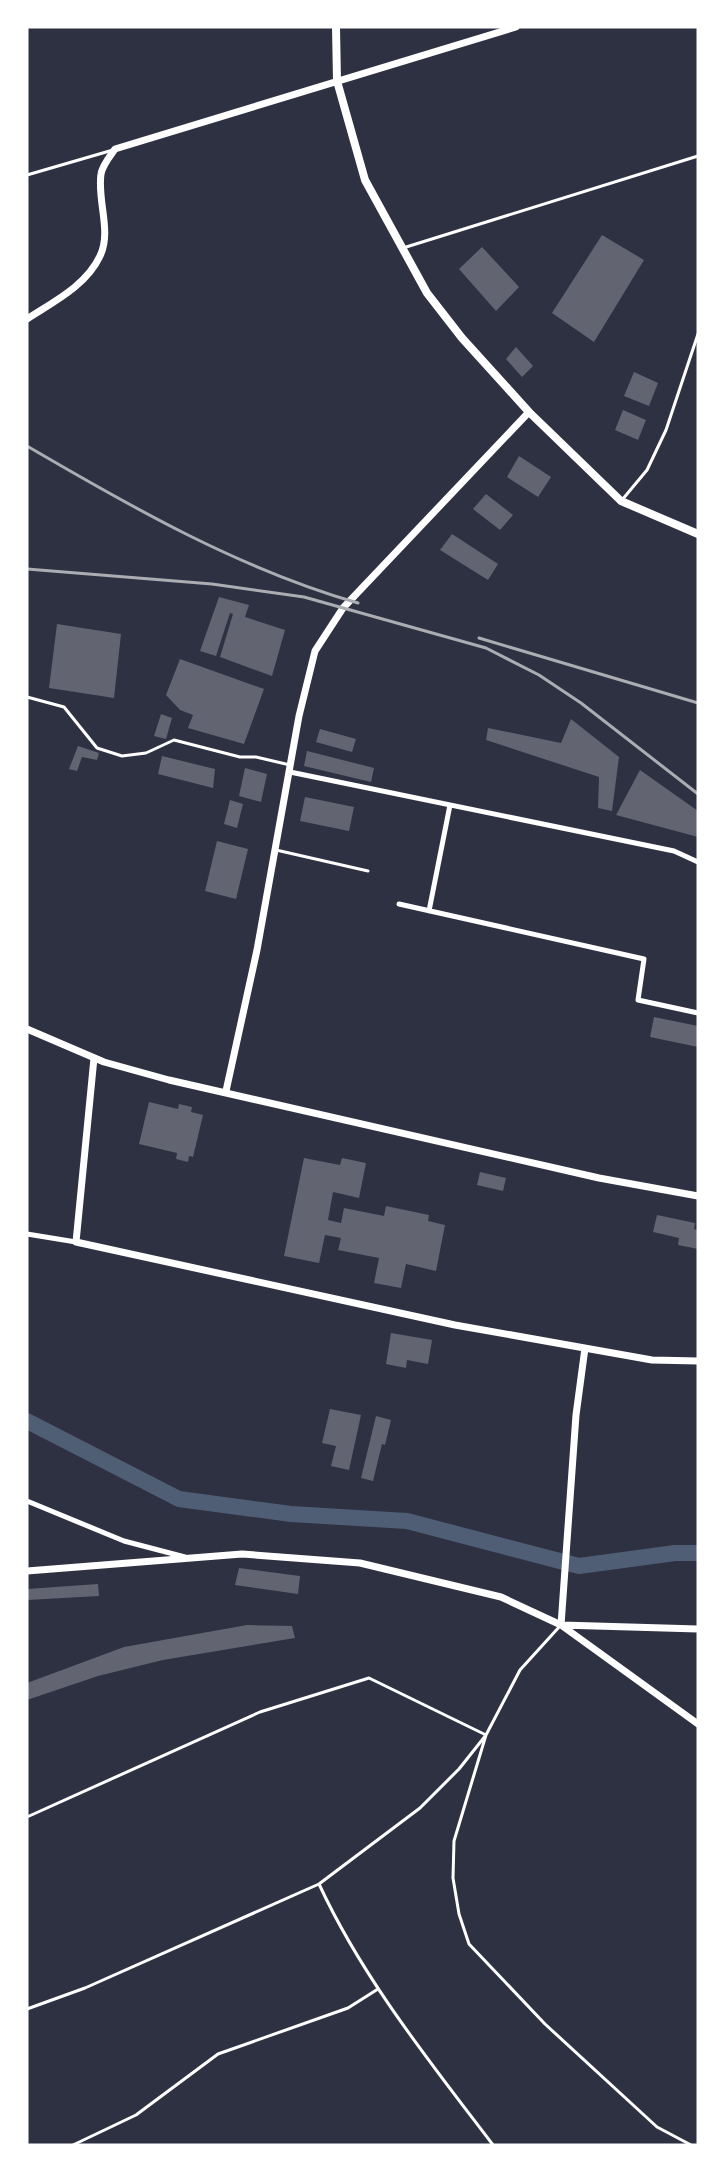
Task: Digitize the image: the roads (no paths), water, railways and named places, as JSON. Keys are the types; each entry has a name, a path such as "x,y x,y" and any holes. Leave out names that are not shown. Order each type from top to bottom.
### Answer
{"main road":[{"path":"336,27 337,81 365,180 427,293 462,338 529,412 621,501 698,534"}],"street":[{"path":"27,319 72,290 90,272 101,256 105,236 101,172 115,149 516,27"},
{"path":"226,1091 257,950 299,716 315,651 343,608 529,412"},
{"path":"291,769 450,805 674,851 698,862"},
{"path":"429,911 450,805"},
{"path":"399,904 644,959 638,1000 698,1013"},
{"path":"27,1029 94,1058 169,1080 226,1091 599,1178 698,1196"},
{"path":"76,1242 94,1058"},
{"path":"27,1234 76,1242 455,1325 652,1360 698,1361"},
{"path":"561,1625 576,1415 585,1348"},
{"path":"27,1501 123,1541 189,1558"},
{"path":"27,1571 242,1554 360,1563 501,1597 561,1625 698,1724"},
{"path":"561,1625 698,1629"}],"lane":[{"path":"27,175 115,149"},
{"path":"402,249 698,156"},
{"path":"621,501 647,470 666,430 698,334"},
{"path":"27,697 64,707 97,748 122,756 146,753 174,740 240,757 256,757 291,769"},
{"path":"275,850 368,871"},
{"path":"27,2010 85,1988 319,1884 420,1808 459,1770 486,1735 520,1670 561,1625"},
{"path":"27,1817 260,1712 369,1678 486,1735"},
{"path":"486,1735 454,1841 453,1878 459,1914 469,1944 545,2024 657,2127 691,2145"},
{"path":"319,1884 332,1911 378,1989 493,2145"},
{"path":"73,2145 136,2115 218,2054 348,2008 378,1989"}],"waterway":[{"path":"27,1421 179,1499 291,1514 407,1521 579,1566 675,1553 698,1553"}],"railway":[{"path":"27,446 147,514 229,555 271,573 358,603"},
{"path":"27,569 212,584 304,597 486,648 539,675 581,703 698,794"},
{"path":"479,638 698,703"}]}
